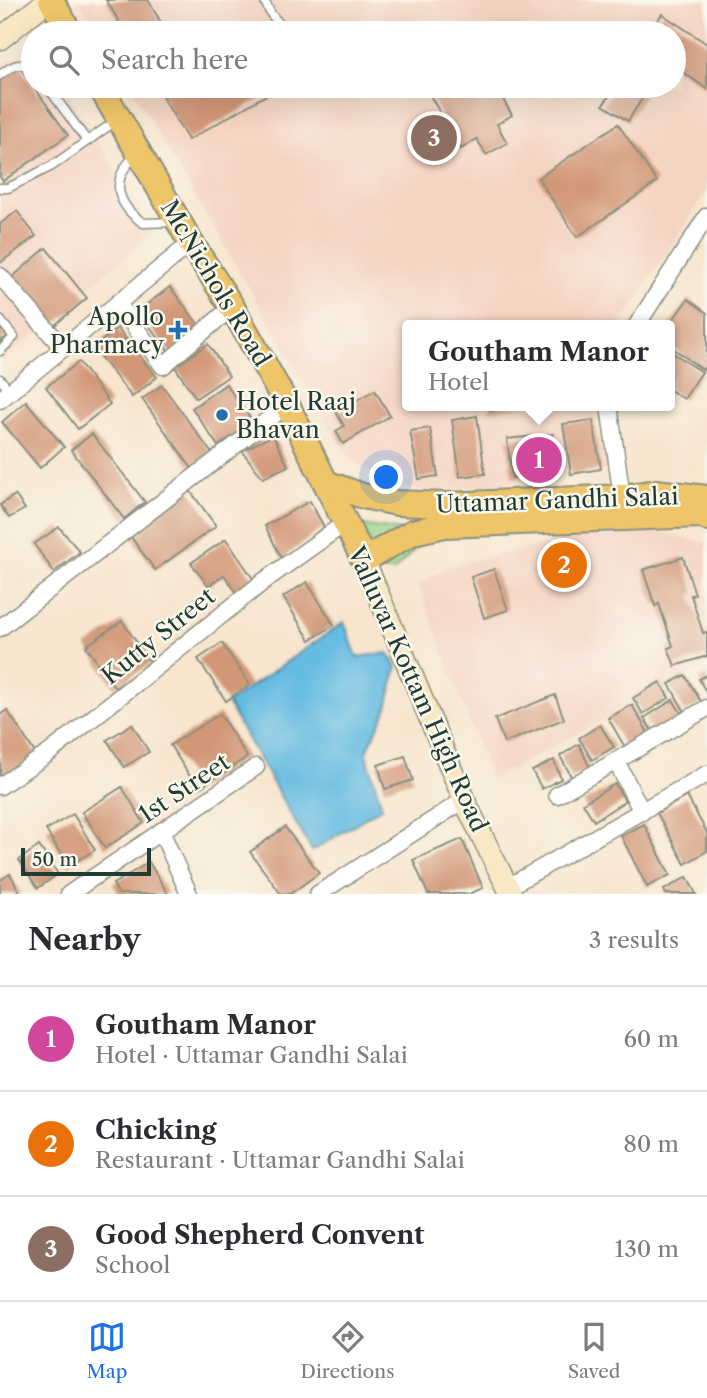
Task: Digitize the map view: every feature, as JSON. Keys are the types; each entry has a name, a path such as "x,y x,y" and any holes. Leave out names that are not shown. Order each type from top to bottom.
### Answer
{"main road":[{"path":"22,21 49,0 62,21"},
{"path":"1,38 21,22"},
{"name":"McNichols Road","path":"103,98 109,126 139,153 232,307 287,405 326,483"},
{"name":"Uttamar Gandhi Salai","path":"326,483 363,496 397,503 623,507 700,514 707,518"},
{"name":"Valluvar Kottam High Road","path":"326,483 365,560 464,800 509,891"},
{"name":"Uttamar Gandhi Salai","path":"623,507 656,492 707,498"},
{"path":"365,560 413,532 445,525 623,507"}],"street":[{"path":"640,320 707,216"},
{"path":"4,390 63,348 191,243"},
{"path":"0,276 63,348"},
{"path":"118,303 163,366 232,307"},
{"path":"0,628 287,405"},
{"path":"610,411 623,507"},
{"name":"Kutty Street","path":"0,786 49,753 268,578 345,523"},
{"path":"557,795 707,708"},
{"path":"616,761 642,811"},
{"name":"1st Street","path":"69,894 256,767"},
{"path":"509,891 707,774"},
{"path":"321,893 464,800"},
{"path":"161,831 189,894"}],"lane":[{"path":"264,0 277,21"},
{"path":"0,75 15,64 21,65"},
{"path":"56,98 87,141"},
{"path":"0,188 8,188 52,166 109,126"},
{"path":"139,153 121,172 118,182 118,190 127,207 143,223 155,225 179,222"},
{"path":"0,320 14,337 0,351"}],"shaded area":[{"path":"79,0 707,0 707,190 624,320 402,320 402,411 594,411 607,471 432,492 387,486 348,456 137,98 686,98 686,21 92,21"},
{"path":"21,58 21,98 71,98 153,232 0,364 0,68 8,61"},
{"path":"625,525 707,543 707,665 491,780 418,584 450,566"}],"green space":[{"path":"363,527 415,533 418,546 394,571 386,571 363,531"}],"water":[{"path":"344,622 357,657 388,653 397,666 387,708 366,753 382,807 312,851 227,703"}],"building":[{"path":"106,0 148,0 160,21 119,21"},
{"path":"662,14 672,21 657,21"},
{"path":"686,30 707,44 707,89 686,74"},
{"path":"19,66 21,98 42,98 68,135 3,181 0,177 0,79"},
{"path":"163,98 261,98 188,140"},
{"path":"431,98 502,98 512,115 497,124 507,143 486,155 477,139 461,149"},
{"path":"608,98 642,98 628,121 603,105"},
{"path":"618,124 657,182 577,237 538,178"},
{"path":"17,211 36,236 0,263 0,224"},
{"path":"46,248 87,298 50,329 9,280"},
{"path":"170,287 202,329 170,353 138,311"},
{"path":"688,299 707,313 707,364 703,370 675,350 675,320 673,320"},
{"path":"0,327 8,336 0,342"},
{"path":"117,328 157,377 132,397 93,348"},
{"path":"208,344 229,376 196,398 175,367"},
{"path":"675,354 702,372 684,399 675,393"},
{"path":"79,362 110,404 78,429 46,387"},
{"name":"Hotel Raaj Bhavan","path":"226,384 253,422 218,446 192,408"},
{"path":"162,385 213,455 193,470 142,399"},
{"path":"375,390 390,416 343,444 336,431 344,426 336,412"},
{"path":"26,401 64,447 40,468 2,422"},
{"path":"477,416 485,474 460,477 452,420"},
{"path":"593,420 601,469 571,474 563,424"},
{"path":"430,428 438,476 419,479 410,431"},
{"path":"92,434 145,502 124,519 71,450"},
{"path":"553,434 558,472 512,478 507,439"},
{"path":"273,435 288,466 263,478 242,451"},
{"path":"189,489 216,526 155,570 128,533"},
{"path":"15,495 25,509 9,518 0,505"},
{"path":"310,501 324,527 282,559 265,526"},
{"path":"59,527 80,552 54,572 34,544"},
{"path":"226,539 254,580 237,593 224,575 208,586 191,563"},
{"path":"683,557 695,594 691,595 703,633 707,632 707,656 675,666 668,648 673,646 659,604 655,606 643,570"},
{"path":"494,569 508,610 484,618 471,577"},
{"path":"307,582 334,625 310,640 283,597"},
{"path":"122,621 151,663 115,688 86,646"},
{"path":"222,643 250,685 226,701 198,659"},
{"path":"685,675 702,703 685,712 669,684"},
{"path":"707,675 707,694 699,679"},
{"path":"660,682 669,698 643,714 633,698"},
{"path":"555,695 564,719 504,743 495,719"},
{"path":"673,700 683,716 654,734 644,718"},
{"path":"632,705 650,736 626,749 608,718"},
{"path":"7,710 37,756 0,779 0,715"},
{"path":"220,714 247,757 198,789 170,745"},
{"path":"132,724 149,752 124,767 107,740"},
{"path":"600,725 614,747 592,760 579,738"},
{"path":"579,744 590,768 572,778 560,756"},
{"path":"405,756 413,780 385,789 378,765"},
{"path":"554,760 561,779 542,789 532,771"},
{"path":"615,784 625,801 594,821 583,803"},
{"path":"122,787 144,823 105,848 82,812"},
{"path":"687,796 707,833 707,851 685,864 657,813"},
{"path":"73,814 95,850 68,866 46,830"},
{"path":"644,824 670,875 647,887 621,836"},
{"path":"285,827 319,873 290,894 281,894 250,852"},
{"path":"462,839 483,888 469,894 428,894 413,860"},
{"path":"39,846 58,874 38,888 19,860"},
{"path":"149,862 168,894 119,894 113,884"},
{"path":"10,874 21,894 0,894 0,880"},
{"path":"687,877 696,894 666,894 664,890"}],"place":[{"name":"Good Shepherd Convent","path":"434,138"},
{"name":"Apollo Pharmacy","path":"178,330"},
{"name":"Hotel Raaj Bhavan","path":"222,415"},
{"name":"Goutham Manor","path":"539,460"},
{"name":"Chicking","path":"564,565"}]}
